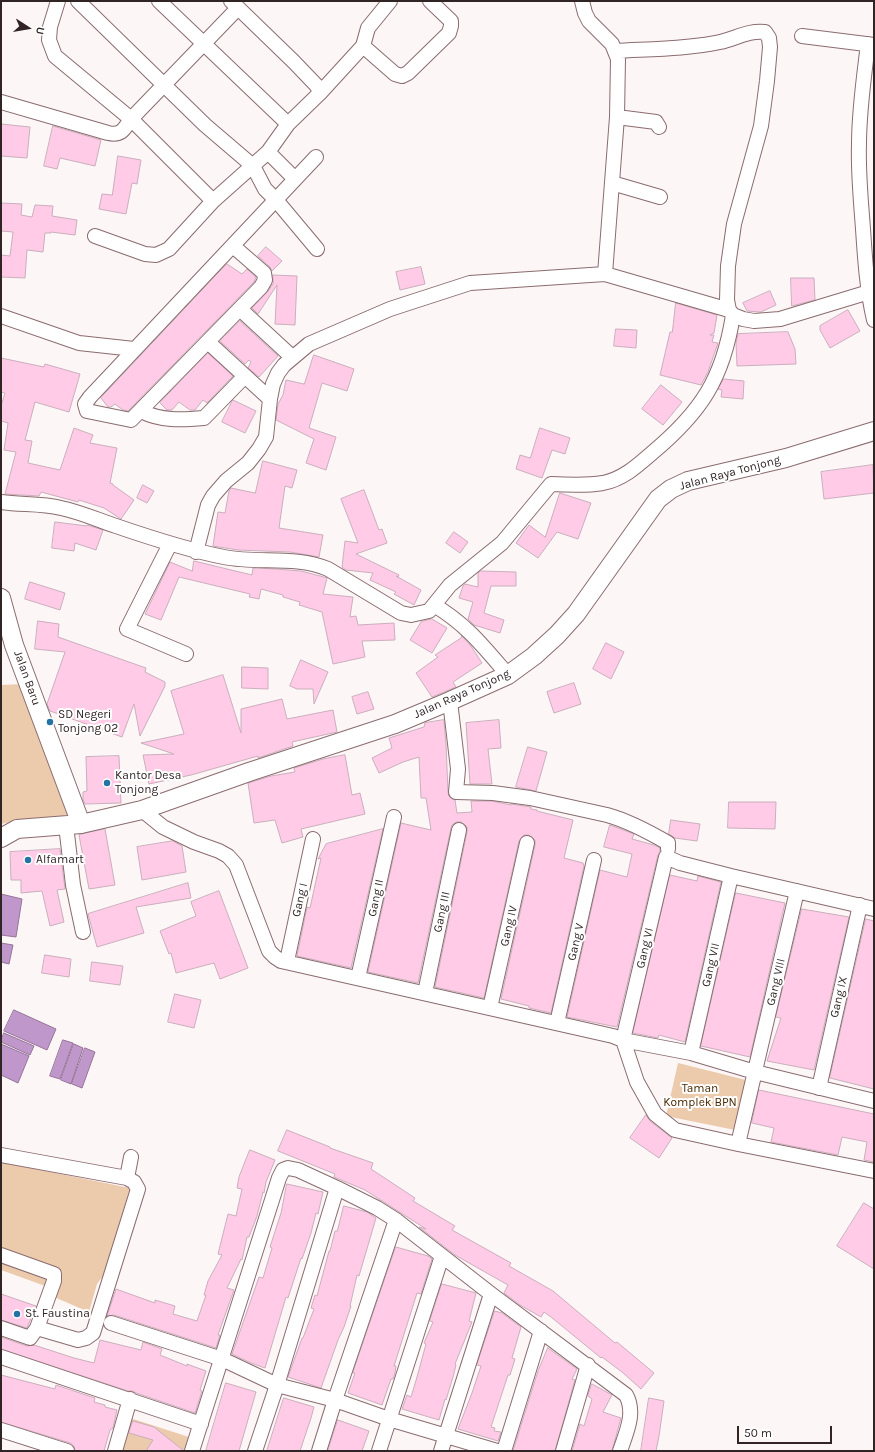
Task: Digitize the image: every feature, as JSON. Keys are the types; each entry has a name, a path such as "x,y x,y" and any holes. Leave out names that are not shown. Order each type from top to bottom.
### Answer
{"main road":[{"name":"Jalan Raya Tonjong","path":"1,838 17,829 74,824 142,810 249,772 395,724 508,675 534,656 557,635 576,614 658,499 671,489 688,481 786,458 874,431"},
{"name":"Jalan Baru","path":"1,602 74,824"}],"street":[{"path":"58,1 50,27 49,40 55,56 131,119 213,200"},
{"path":"78,1 205,125 253,166 263,186 317,249"},
{"path":"159,1 288,124"},
{"path":"95,236 145,254 156,256 169,249 213,200 268,152 288,124 320,93 363,46 368,28 390,1"},
{"path":"363,46 395,74 402,76 408,73 449,33 451,28 451,21 430,1"},
{"path":"582,1 589,21 612,44 618,59 617,117 605,274"},
{"path":"1,102 115,134 121,132 131,119 203,44 234,5 294,62 317,86 320,93"},
{"path":"1,502 47,505 61,508 196,552 245,560 295,561 318,565 328,569 401,613 411,615 429,611 450,584 502,542 551,484 587,485 604,483 628,473 681,428 695,412 714,382 731,332 731,312 727,300 729,259 734,224 763,115 770,47 769,38 765,32 758,31 746,33 721,42 696,46 615,51"},
{"path":"802,36 871,44 862,86 859,145 861,200 869,292 874,320"},
{"path":"617,117 656,122 659,127"},
{"path":"268,152 295,179"},
{"path":"233,246 264,273 265,280 261,287 131,420 87,411 85,404 90,397 316,158"},
{"path":"612,183 660,197"},
{"path":"196,552 208,505 226,481 248,463 266,437 273,384 284,365 309,344 390,309 470,283 605,274 731,312 743,319 754,321 780,319 869,292"},
{"path":"240,309 292,357"},
{"path":"1,316 79,343 134,349"},
{"path":"208,342 270,399"},
{"path":"140,411 152,417 161,419 204,418 245,376"},
{"path":"170,544 127,629 186,654"},
{"path":"434,605 452,616 465,627 508,675"},
{"path":"450,701 458,769 456,792 493,793 523,797 619,818 650,832 668,843 667,853 680,863 874,909"},
{"path":"142,810 163,827 228,856 236,865 269,951 274,957 281,961 287,961 557,1023 613,1036 623,1040 691,1053 755,1072 874,1101"},
{"name":"Gang II","path":"358,978 394,817"},
{"path":"74,824 73,885 83,932"},
{"name":"Gang III","path":"425,993 459,830"},
{"name":"Gang I","path":"287,961 313,839"},
{"name":"Gang IV","path":"490,1008 527,843"},
{"name":"Gang VI","path":"623,1040 667,853"},
{"name":"Gang V","path":"557,1023 594,860"},
{"name":"Gang VII","path":"691,1053 731,876"},
{"name":"Gang VIII","path":"738,1144 797,891"},
{"name":"Gang IX","path":"819,1088 860,905"},
{"path":"623,1040 637,1082 655,1114 675,1130 874,1171"},
{"path":"1,1155 127,1178 134,1182 138,1189 92,1333 86,1338 78,1340 37,1328"},
{"path":"127,1178 132,1156"},
{"path":"192,1451 279,1178 283,1170 288,1168 298,1170 337,1188 377,1208 396,1220 491,1294 588,1365 626,1395 631,1409 620,1451"},
{"path":"255,1451 277,1385 337,1188"},
{"path":"319,1451 396,1220"},
{"path":"1,1255 54,1274 54,1281 37,1328 30,1338 1,1328"},
{"path":"379,1451 442,1256"},
{"path":"441,1451 491,1294"},
{"path":"111,1323 222,1359 277,1385 335,1400 446,1437 497,1451"},
{"path":"504,1451 541,1331"},
{"path":"1,1357 201,1424"},
{"path":"564,1451 588,1365"},
{"path":"115,1451 130,1399"},
{"path":"1,1430 67,1451"}],"green space":[{"path":"23,684 71,815 1,824 1,685"},
{"name":"Taman Komplek BPN","path":"678,1063 746,1080 735,1130 666,1116"},
{"path":"1,1162 130,1188 103,1276 97,1284 89,1312 47,1294 48,1287 1,1270"},
{"path":"130,1418 189,1437 185,1451 120,1451"}],"shaded area":[{"path":"1,894 22,899 16,937 1,935"},
{"path":"1,943 13,945 9,964 1,962"},
{"path":"14,1010 56,1029 47,1050 4,1031"},
{"path":"4,1033 34,1046 30,1055 1,1042"},
{"path":"63,1040 73,1043 60,1079 50,1076"},
{"path":"1,1044 29,1056 18,1083 1,1075"},
{"path":"74,1044 83,1048 71,1084 61,1080"},
{"path":"85,1048 95,1052 82,1088 72,1084"}],"building":[{"path":"1,124 30,127 27,158 1,156"},
{"path":"53,126 101,140 95,166 60,158 57,169 44,166"},
{"path":"118,156 141,160 137,184 132,183 126,214 99,209 102,194 112,195"},
{"path":"1,203 22,204 21,215 32,217 35,205 53,206 52,216 77,220 75,235 51,232 45,233 43,252 27,250 25,278 1,277 1,255 10,256 13,232 1,231"},
{"path":"266,247 282,261 272,271 270,267 258,256"},
{"path":"227,264 242,274 247,269 256,277 254,282 128,411 123,410 115,404 108,407 101,398"},
{"path":"421,267 425,284 400,290 396,272"},
{"path":"273,275 297,276 295,325 275,324 277,285 258,314 252,308 273,284"},
{"path":"791,278 814,278 815,300 792,306"},
{"path":"770,291 776,305 761,312 747,311 743,303"},
{"path":"676,303 717,315 714,333 710,335 714,335 712,342 718,343 708,372 701,385 660,375 670,332 672,332"},
{"path":"848,310 860,331 830,348 820,330 820,326"},
{"path":"240,321 278,356 259,377 248,368 251,362 249,360 245,364 220,341"},
{"path":"616,329 637,330 636,348 614,346"},
{"path":"788,332 795,349 796,364 737,366 736,343 738,334"},
{"path":"208,353 233,376 207,403 203,400 195,410 190,410 179,402 172,410 167,410 160,403"},
{"path":"314,355 354,369 347,391 322,383 309,428 336,437 326,470 306,463 314,439 276,420 278,404 283,395 286,380 304,384"},
{"path":"1,358 44,367 45,364 80,374 69,412 35,402 25,440 32,441 28,463 60,470 74,428 93,435 90,443 117,448 110,483 134,500 121,519 104,508 79,500 78,502 41,492 39,496 5,494 16,452 4,450 8,423 1,421 1,406 5,393 1,392"},
{"path":"724,379 744,381 743,399 721,397 722,390 718,389"},
{"path":"661,385 682,402 663,425 642,409"},
{"path":"233,400 256,411 245,433 222,422"},
{"path":"540,428 570,438 565,454 552,450 542,478 516,469 520,455 530,458"},
{"path":"263,461 297,470 292,488 285,486 279,528 323,535 319,557 290,552 238,550 213,546 218,512 225,513 229,491 231,488 255,493"},
{"path":"873,465 874,493 824,499 821,472"},
{"path":"143,485 154,491 147,503 137,498"},
{"path":"364,490 379,530 382,529 387,543 356,554 399,575 398,577 396,576 421,590 414,605 394,594 396,592 370,580 373,573 346,570 342,567 345,541 358,543 341,499"},
{"path":"560,493 591,503 578,539 557,532 538,558 516,543 529,525 545,537"},
{"path":"55,522 87,525 103,530 96,550 75,543 74,551 52,548"},
{"path":"454,532 468,542 460,553 446,543"},
{"path":"194,561 252,575 253,568 301,571 327,578 323,594 353,597 350,617 356,616 358,625 394,623 395,640 362,641 365,657 333,664 322,612 299,605 300,602 283,597 283,595 261,589 259,599 249,597 250,594 179,577 161,620 145,614 170,562 192,571"},
{"path":"481,571 516,572 516,586 491,586 484,613 504,620 500,633 474,625 468,619 473,602 459,598 465,584 478,587 478,573"},
{"path":"30,582 65,593 60,610 25,599"},
{"path":"432,619 447,628 432,653 410,640 421,622"},
{"path":"38,621 59,624 58,637 146,668 145,672 165,682 165,686 140,736 134,704 122,737 50,711 47,704 65,652 35,649"},
{"path":"462,636 471,646 482,663 453,682 456,687 432,697 416,673 438,657 435,655"},
{"path":"606,643 624,652 611,679 593,669"},
{"path":"301,660 328,672 314,704 313,689 297,689 290,686"},
{"path":"242,667 268,668 268,689 242,688"},
{"path":"223,675 241,733 241,709 282,699 287,719 333,710 337,732 292,742 293,746 258,758 258,756 191,775 149,784 143,755 174,754 141,743 184,734 171,691"},
{"path":"574,683 581,704 554,713 547,692"},
{"path":"368,692 374,709 357,714 352,697"},
{"path":"444,720 448,792 449,796 455,800 457,813 472,812 471,801 492,801 531,807 531,809 537,811 573,820 564,858 583,863 584,866 551,1013 501,999 535,845 535,840 529,835 524,835 519,841 484,998 435,987 467,832 467,827 461,822 456,822 451,828 418,983 368,972 401,823 431,830 426,798 421,798 419,757 403,762 379,773 372,758 392,748 389,738 424,727 425,723"},
{"path":"499,720 501,748 488,749 492,784 470,784 466,723"},
{"path":"528,747 547,752 536,791 516,787"},
{"path":"345,755 352,795 360,793 365,814 301,829 303,837 282,843 275,820 254,823 248,783 271,776 295,772 294,768 323,759"},
{"name":"Kantor Desa Tonjong","path":"119,756 121,803 85,804 83,792 87,791 86,757"},
{"path":"729,802 776,802 775,829 728,828"},
{"path":"671,820 700,824 697,841 675,838 669,834"},
{"path":"610,825 634,834 632,839 660,848 617,1027 567,1017 600,870 627,877 632,854 604,847"},
{"path":"105,829 115,885 89,889 79,835"},
{"path":"383,829 351,968 297,956 307,907 310,908 321,858 318,859 326,844"},
{"path":"173,841 182,846 186,872 142,880 137,847"},
{"path":"60,849 65,889 57,890 64,922 50,926 42,891 21,893 21,880 11,880 10,852"},
{"path":"670,875 697,881 698,876 721,882 685,1042 659,1035 658,1038 633,1033"},
{"path":"188,883 191,898 136,907 144,933 97,947 88,914"},
{"path":"219,891 248,968 220,979 214,963 176,973 171,953 169,954 160,931 196,916 191,902"},
{"path":"736,893 785,903 750,1057 701,1046"},
{"path":"802,909 849,917 814,1070 767,1061 781,1018 776,1017"},
{"path":"866,919 874,921 874,1089 830,1078"},
{"path":"45,955 71,959 69,977 42,973"},
{"path":"92,962 123,966 120,985 90,981"},
{"path":"175,994 201,1000 194,1028 168,1022"},
{"path":"759,1090 874,1114 874,1162 864,1160 867,1142 842,1137 838,1155 771,1142 774,1128 752,1123"},
{"path":"646,1115 650,1121 672,1138 659,1158 630,1138"},
{"path":"287,1130 330,1148 373,1163 371,1169 415,1198 413,1201 455,1226 452,1230 511,1263 509,1266 553,1291 615,1343 617,1342 654,1373 641,1389 622,1372 602,1357 601,1358 544,1312 541,1317 520,1305 504,1293 508,1285 455,1255 419,1227 426,1229 365,1190 334,1177 335,1174 278,1151"},
{"path":"250,1150 275,1160 266,1182 257,1216 249,1237 247,1237 242,1260 241,1259 227,1288 234,1290 218,1335 220,1335 216,1348 114,1315 107,1316 116,1289 155,1303 155,1300 175,1306 173,1314 197,1321 206,1295 204,1295 208,1281 222,1255 218,1254 228,1214 236,1216 242,1189 237,1188 239,1177"},
{"path":"287,1184 323,1192 318,1214 316,1213 311,1233 288,1298 286,1297 265,1368 232,1354 259,1277 263,1278 272,1248 270,1247 281,1213"},
{"path":"864,1203 874,1209 874,1269 837,1246"},
{"path":"344,1206 367,1212 376,1218 359,1276 357,1275 351,1306 321,1388 288,1377 314,1309 311,1308 315,1295 317,1296 335,1231 337,1231"},
{"path":"396,1247 428,1256 432,1259 421,1294 417,1293 394,1366 396,1366 395,1373 393,1379 391,1379 382,1405 348,1393 355,1373 353,1373"},
{"path":"442,1284 476,1293 469,1321 472,1322 455,1364 453,1377 439,1420 402,1409 407,1395 411,1397 426,1344 424,1343 433,1322 430,1321"},
{"name":"St. Faustina","path":"1,1294 36,1306 27,1328 1,1320"},
{"path":"495,1311 502,1313 521,1327 512,1358 515,1359 510,1375 508,1375 491,1427 495,1428 494,1431 501,1432 498,1441 458,1429 481,1366 477,1365"},
{"path":"1,1337 27,1346 34,1345 94,1363 100,1340 141,1350 143,1342 162,1349 160,1355 187,1366 187,1364 206,1371 195,1413 133,1391 128,1391 1,1349"},
{"path":"548,1348 577,1369 572,1379 575,1380 555,1451 513,1451 538,1371"},
{"path":"1,1375 55,1389 56,1385 95,1398 94,1402 117,1410 113,1428 110,1430 104,1451 75,1451 74,1446 70,1443 1,1422"},
{"path":"226,1383 256,1392 239,1451 206,1451"},
{"path":"592,1384 612,1395 603,1412 621,1418 612,1451 572,1451 580,1424 584,1426 592,1399 588,1396"},
{"path":"284,1398 314,1407 311,1418 300,1451 267,1451"},
{"path":"649,1398 664,1401 659,1436 656,1451 641,1451"},
{"path":"338,1420 369,1431 362,1451 328,1451"},
{"path":"133,1421 154,1427 184,1451 146,1451 153,1440 129,1433"}],"place":[{"name":"SD Negeri Tonjong 02","path":"50,722"},
{"name":"Kantor Desa Tonjong","path":"107,783"},
{"name":"Alfamart","path":"28,860"},
{"name":"St. Faustina","path":"17,1314"}]}
